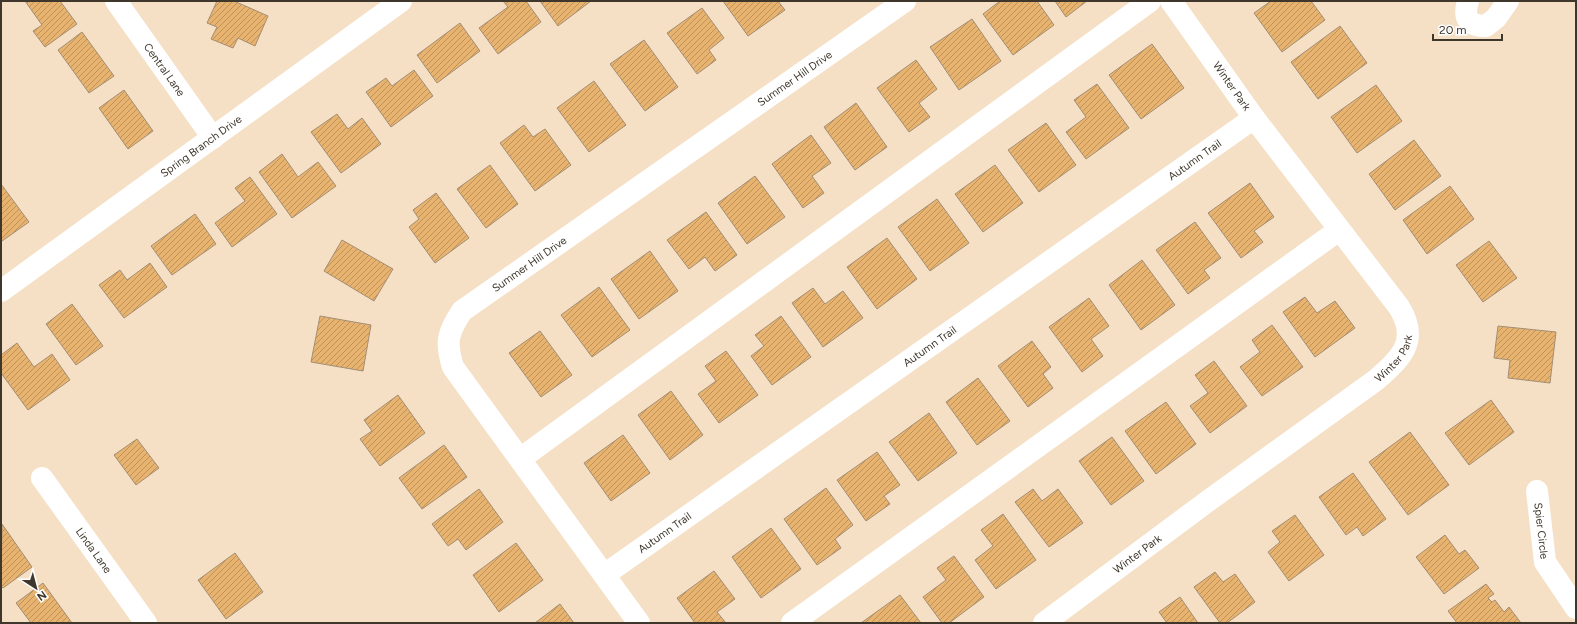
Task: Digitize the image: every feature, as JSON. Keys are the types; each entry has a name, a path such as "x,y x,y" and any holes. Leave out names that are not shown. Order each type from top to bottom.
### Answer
{"street":[{"name":"Central Lane","path":"116,1 213,138"},
{"name":"Spring Branch Drive","path":"1,291 401,1"},
{"name":"Summer Hill Drive","path":"639,623 454,367 447,345 450,331 462,311 905,1"},
{"path":"520,459 1150,1"},
{"name":"Winter Park","path":"1044,623 1215,496 1376,380 1394,365 1403,354 1407,342 1408,330 1406,319 1399,307 1254,118 1171,1"},
{"path":"1468,1 1466,10 1468,20 1476,26 1486,26 1496,18 1508,1"},
{"name":"Autumn Trail","path":"604,575 1254,118"},
{"path":"792,623 1339,230"},
{"name":"Linda Lane","path":"42,478 146,623"},
{"name":"Spier Circle","path":"1537,491 1545,562 1576,608"}],"building":[{"path":"25,1 60,1 77,24 45,47 33,31 42,25"},
{"path":"217,1 234,1 268,16 255,46 238,38 233,48 211,39 217,27 207,23"},
{"path":"503,1 526,1 541,22 498,54 479,28 508,7"},
{"path":"540,1 591,1 558,26"},
{"path":"723,1 778,1 785,10 748,36"},
{"path":"1000,1 1037,1 1054,25 1013,55 983,14"},
{"path":"1055,1 1087,1 1066,17"},
{"path":"1271,1 1311,1 1325,20 1282,52 1254,13"},
{"path":"702,8 724,38 709,50 716,60 697,74 667,33"},
{"path":"972,19 1001,61 959,90 930,47"},
{"path":"460,23 480,51 437,83 417,55"},
{"path":"1340,26 1367,63 1318,99 1291,62"},
{"path":"82,32 114,76 89,93 58,50"},
{"path":"644,40 678,87 645,111 610,64"},
{"path":"1152,44 1184,88 1141,119 1109,75"},
{"path":"916,60 937,89 919,103 930,117 909,132 877,88"},
{"path":"414,70 433,96 391,127 366,92 386,78 392,86"},
{"path":"594,81 626,125 589,152 557,108"},
{"path":"1097,84 1129,128 1086,159 1066,132 1086,117 1074,100"},
{"path":"1376,85 1402,121 1357,153 1331,117"},
{"path":"124,90 153,131 128,149 99,108"},
{"path":"856,103 887,147 855,170 824,127"},
{"path":"337,114 348,129 362,118 381,144 341,173 311,132"},
{"path":"1046,123 1076,165 1039,192 1008,150"},
{"path":"524,125 533,137 545,129 571,165 535,191 500,143"},
{"path":"811,135 831,163 812,176 824,193 803,208 772,164"},
{"path":"1414,140 1441,176 1395,210 1369,174"},
{"path":"282,154 298,177 318,162 336,186 292,218 259,172"},
{"path":"490,165 518,204 486,228 457,189"},
{"path":"995,165 1023,203 983,232 955,194"},
{"path":"755,176 785,217 747,244 718,203"},
{"path":"250,177 277,214 232,247 215,223 245,201 235,188"},
{"path":"1250,183 1274,217 1254,231 1263,242 1241,258 1208,213"},
{"path":"1,184 29,222 2,241 1,240"},
{"path":"1450,186 1474,219 1427,254 1403,220"},
{"path":"436,193 469,238 435,263 409,227 419,219 413,210"},
{"path":"937,199 969,243 930,271 898,227"},
{"path":"706,212 737,255 715,271 705,257 689,269 667,240"},
{"path":"195,214 216,244 172,275 151,246"},
{"path":"1195,222 1221,258 1204,270 1210,278 1188,294 1156,250"},
{"path":"887,238 917,279 877,309 847,267"},
{"path":"342,240 393,269 374,301 324,271"},
{"path":"1489,241 1517,278 1483,302 1456,265"},
{"path":"650,251 678,291 639,319 611,279"},
{"path":"1142,260 1175,305 1141,330 1109,285"},
{"path":"150,263 167,287 124,318 99,285 120,270 127,280"},
{"path":"599,287 630,330 592,357 561,315"},
{"path":"813,288 825,304 843,291 863,318 823,347 792,303"},
{"path":"1305,297 1317,313 1335,301 1355,328 1315,357 1283,312"},
{"path":"1089,298 1109,326 1091,339 1103,356 1082,372 1049,327"},
{"path":"72,304 103,346 76,365 46,324"},
{"path":"320,316 371,325 363,371 311,362"},
{"path":"781,316 811,357 772,385 751,356 764,346 755,335"},
{"path":"1272,325 1303,367 1262,396 1240,367 1260,352 1252,340"},
{"path":"1498,326 1556,332 1550,383 1508,378 1510,360 1494,358"},
{"path":"540,331 572,375 541,397 509,353"},
{"path":"1032,341 1051,367 1043,374 1053,388 1028,407 998,366"},
{"path":"17,343 34,367 52,354 70,380 28,410 1,373 1,355"},
{"path":"726,351 758,395 719,423 698,394 716,381 705,366"},
{"path":"1214,361 1247,406 1210,433 1190,406 1208,393 1195,375"},
{"path":"978,378 1010,421 977,445 946,402"},
{"path":"671,391 703,435 670,460 638,415"},
{"path":"398,395 425,433 380,466 360,439 372,431 364,420"},
{"path":"1491,400 1514,432 1469,465 1445,433"},
{"path":"1166,402 1196,444 1156,474 1125,431"},
{"path":"929,413 957,453 918,481 889,442"},
{"path":"1410,432 1449,485 1408,515 1369,462"},
{"path":"623,435 650,473 611,501 584,463"},
{"path":"1112,437 1144,481 1111,505 1079,461"},
{"path":"137,439 159,468 136,485 114,455"},
{"path":"444,445 467,477 422,509 399,478"},
{"path":"877,452 900,485 884,496 890,504 866,521 837,480"},
{"path":"1353,473 1386,519 1363,536 1357,527 1346,535 1319,497"},
{"path":"826,488 853,525 835,539 841,548 817,565 784,519"},
{"path":"479,489 503,522 466,550 458,539 448,546 432,524"},
{"path":"1033,489 1042,501 1058,489 1083,523 1049,547 1015,502"},
{"path":"1003,514 1036,560 996,589 975,560 993,546 981,530"},
{"path":"1295,515 1324,555 1289,581 1268,552 1280,542 1272,531"},
{"path":"2,524 32,567 3,588 1,586"},
{"path":"771,528 801,569 761,598 732,557"},
{"path":"1445,535 1459,554 1465,550 1479,568 1444,594 1416,557"},
{"path":"516,543 543,580 499,612 473,575"},
{"path":"235,553 263,592 226,619 198,580"},
{"path":"954,556 984,597 949,623 942,623 923,597 946,580 937,568"},
{"path":"714,571 735,599 717,612 726,623 695,623 677,598"},
{"path":"1215,572 1223,582 1235,574 1255,602 1227,623 1220,623 1194,587"},
{"path":"43,583 72,623 31,623 16,603"},
{"path":"1486,584 1494,594 1488,598 1492,602 1495,600 1504,612 1509,607 1521,623 1457,623 1448,611"},
{"path":"900,595 921,623 861,623"},
{"path":"1180,597 1198,623 1167,623 1159,612"},
{"path":"560,604 574,623 535,623"}]}
